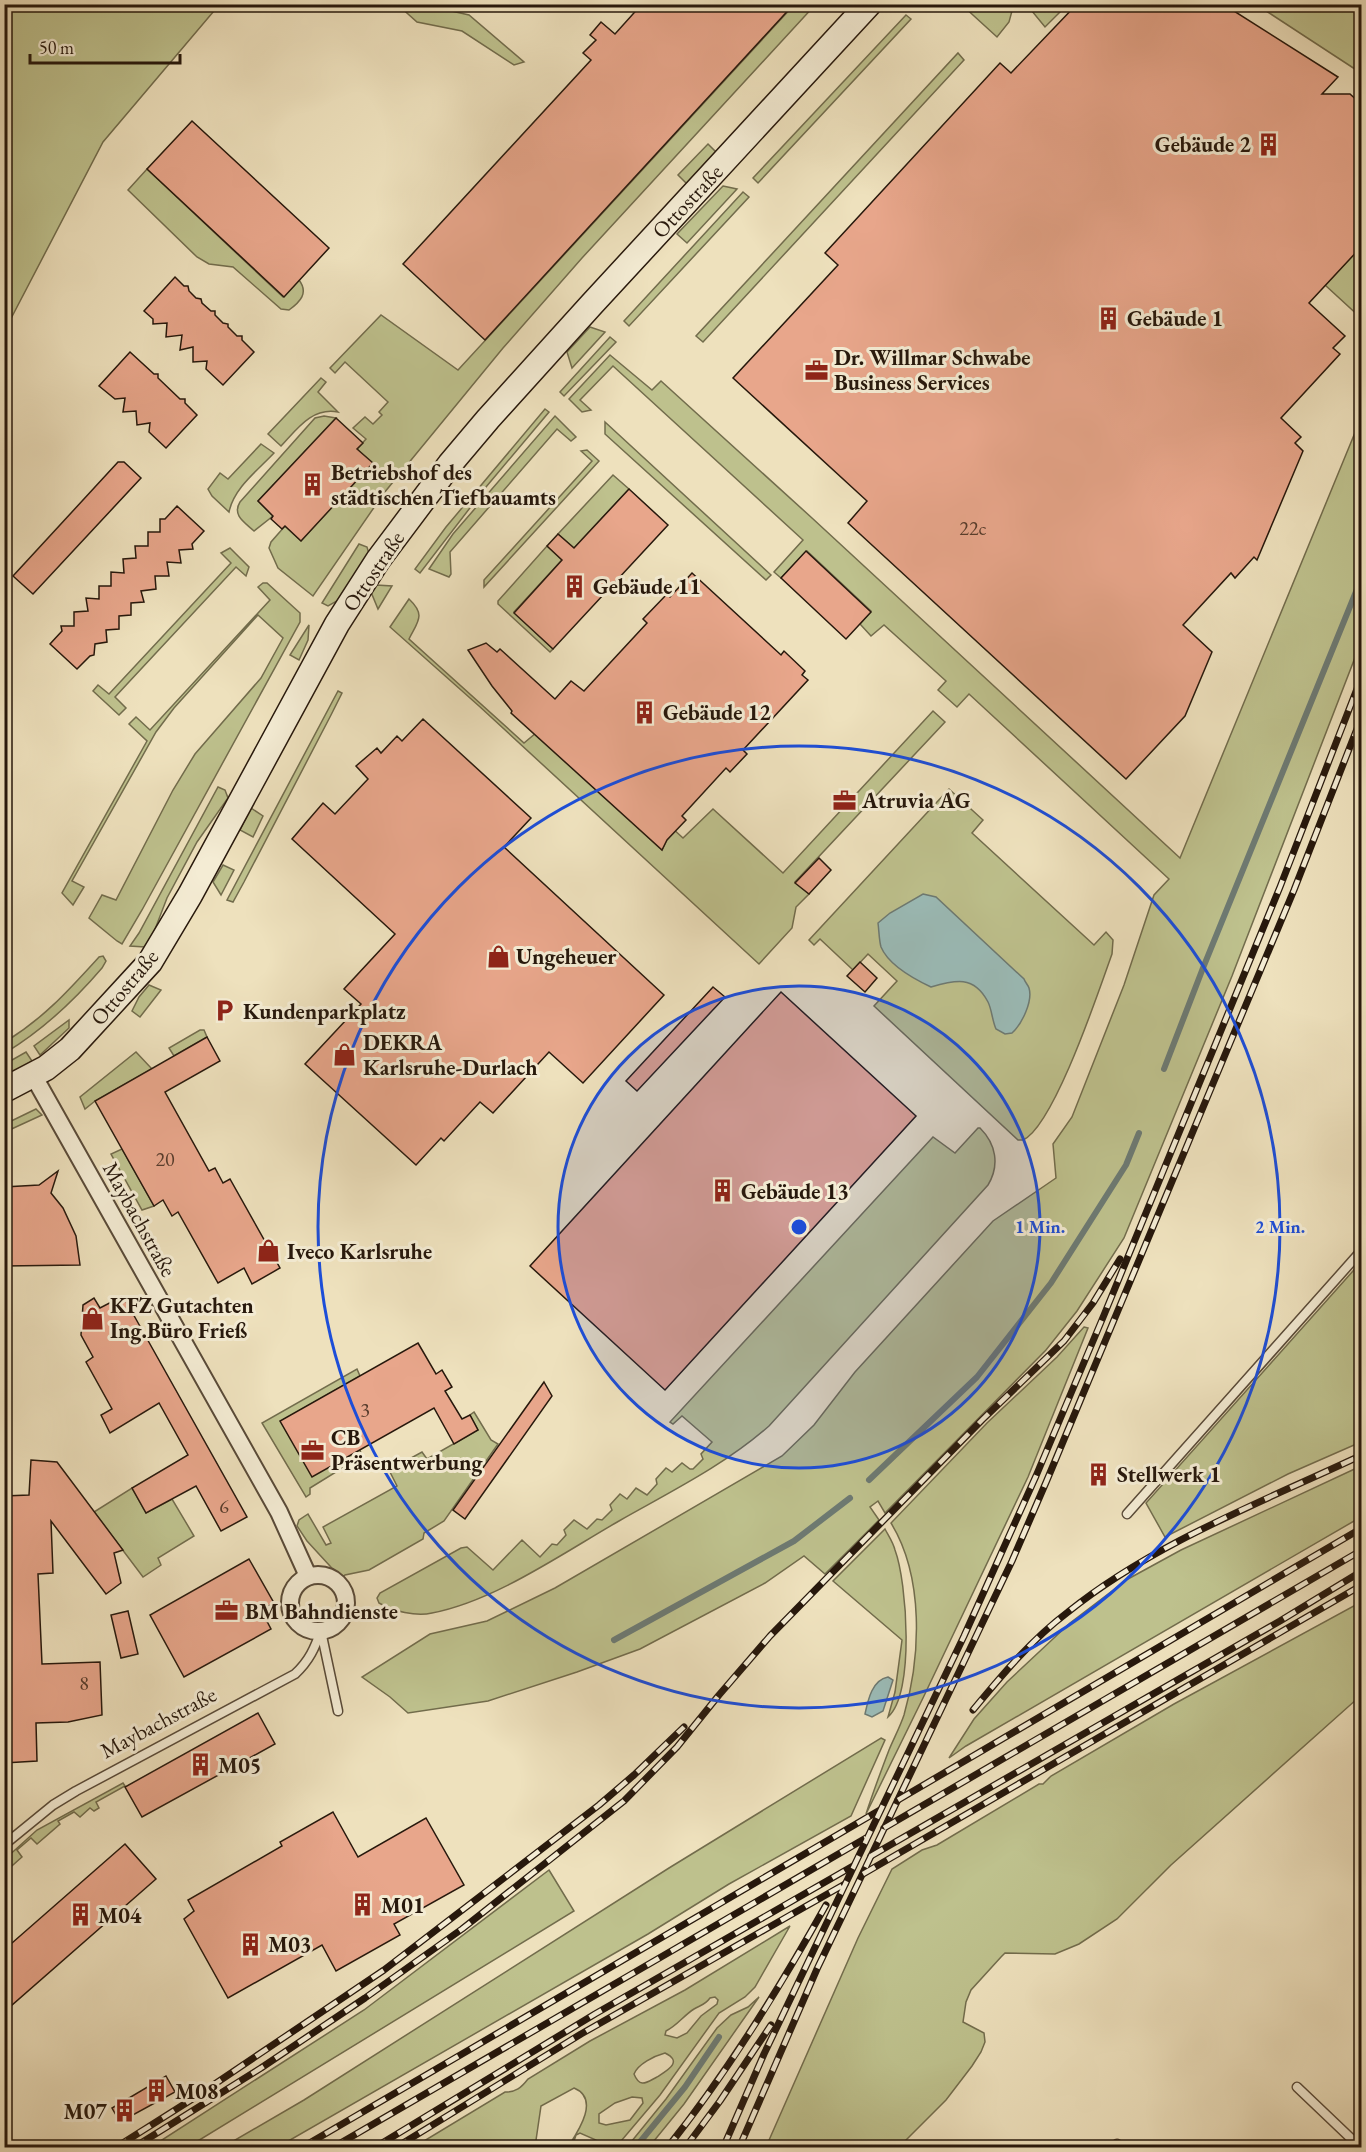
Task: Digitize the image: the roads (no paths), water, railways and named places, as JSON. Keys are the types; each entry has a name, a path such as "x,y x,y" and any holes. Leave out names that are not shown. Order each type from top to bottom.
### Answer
{"main road":[{"name":"Ottostraße","path":"4,1090 33,1075 70,1049 150,962 190,894 337,624 378,560 450,464 585,312 869,4"}],"street":[{"name":"Maybachstraße","path":"33,1075 279,1512 308,1576 316,1575 333,1579 340,1585 345,1595 346,1606 340,1620 334,1626 321,1630"},
{"path":"308,1576 293,1589 290,1608 293,1617 302,1626 321,1630"}],"lane":[{"path":"1127,1514 1362,1250"},
{"path":"321,1630 338,1711"},
{"name":"Maybachstraße","path":"4,1845 53,1805 76,1791 294,1674 306,1663 314,1650 321,1630"},
{"path":"1297,2088 1357,2146"}],"water":[{"path":"923,894 936,897 1024,979 1030,993 1028,1006 1023,1018 1012,1033 1005,1034 996,1029 988,1002 977,987 956,982 931,987 903,971 885,954 880,944 878,923 890,913"},
{"path":"888,1677 893,1680 883,1711 872,1717 865,1714 874,1686"}],"waterway":[{"path":"1164,1069 1362,577"},
{"path":"869,1480 977,1377 1051,1283 1126,1165 1139,1133"},
{"path":"614,1640 794,1541 850,1498"},
{"path":"635,2148 685,2087 719,2037"}],"railway":[{"path":"723,2148 764,2054 964,1636 1036,1476 1280,887 1362,676"},
{"path":"739,2148 817,1969 1012,1561 1294,890 1362,716"},
{"path":"133,2148 261,2068 365,1998 462,1929 624,1801 677,1747 770,1636 982,1420 1064,1341 1093,1303 1120,1259"},
{"path":"973,1710 1029,1646 1101,1587 1172,1544 1362,1455"},
{"path":"898,1800 1362,1528"},
{"path":"884,1828 1362,1550"},
{"path":"871,1856 1280,1621 1362,1571"},
{"path":"863,1874 1362,1585"},
{"path":"115,2148 194,2098 384,1970 599,1805 684,1727"},
{"path":"301,2148 880,1810"},
{"path":"332,2148 866,1838"},
{"path":"374,2148 595,2014 853,1866"},
{"path":"395,2148 581,2034 845,1884"},
{"path":"667,2148 711,2090 752,2030 826,1905"},
{"path":"685,2148 771,2025"}],"place":[{"name":"Gebäude 2","path":"1269,144"},
{"name":"Gebäude 1","path":"1109,318"},
{"name":"Dr. Willmar Schwabe Business Services","path":"816,370"},
{"name":"Betriebshof des städtischen Tiefbauamts","path":"313,485"},
{"name":"Gebäude 11","path":"575,586"},
{"name":"Gebäude 12","path":"645,712"},
{"name":"Atruvia AG","path":"844,800"},
{"name":"Ungeheuer","path":"498,956"},
{"name":"Kundenparkplatz","path":"225,1011"},
{"name":"DEKRA Karlsruhe-Durlach","path":"345,1055"},
{"name":"Gebäude 13","path":"723,1191"},
{"name":"Iveco Karlsruhe","path":"269,1251"},
{"name":"KFZ Gutachten Ing.Büro Frieß","path":"92,1318"},
{"name":"CB Präsentwerbung","path":"313,1450"},
{"name":"Stellwerk 1","path":"1099,1474"},
{"name":"BM Bahndienste","path":"227,1611"},
{"name":"M05","path":"200,1765"},
{"name":"M01","path":"363,1905"},
{"name":"M04","path":"80,1915"},
{"name":"M03","path":"250,1944"},
{"name":"M08","path":"157,2091"},
{"name":"M07","path":"125,2111"}]}
